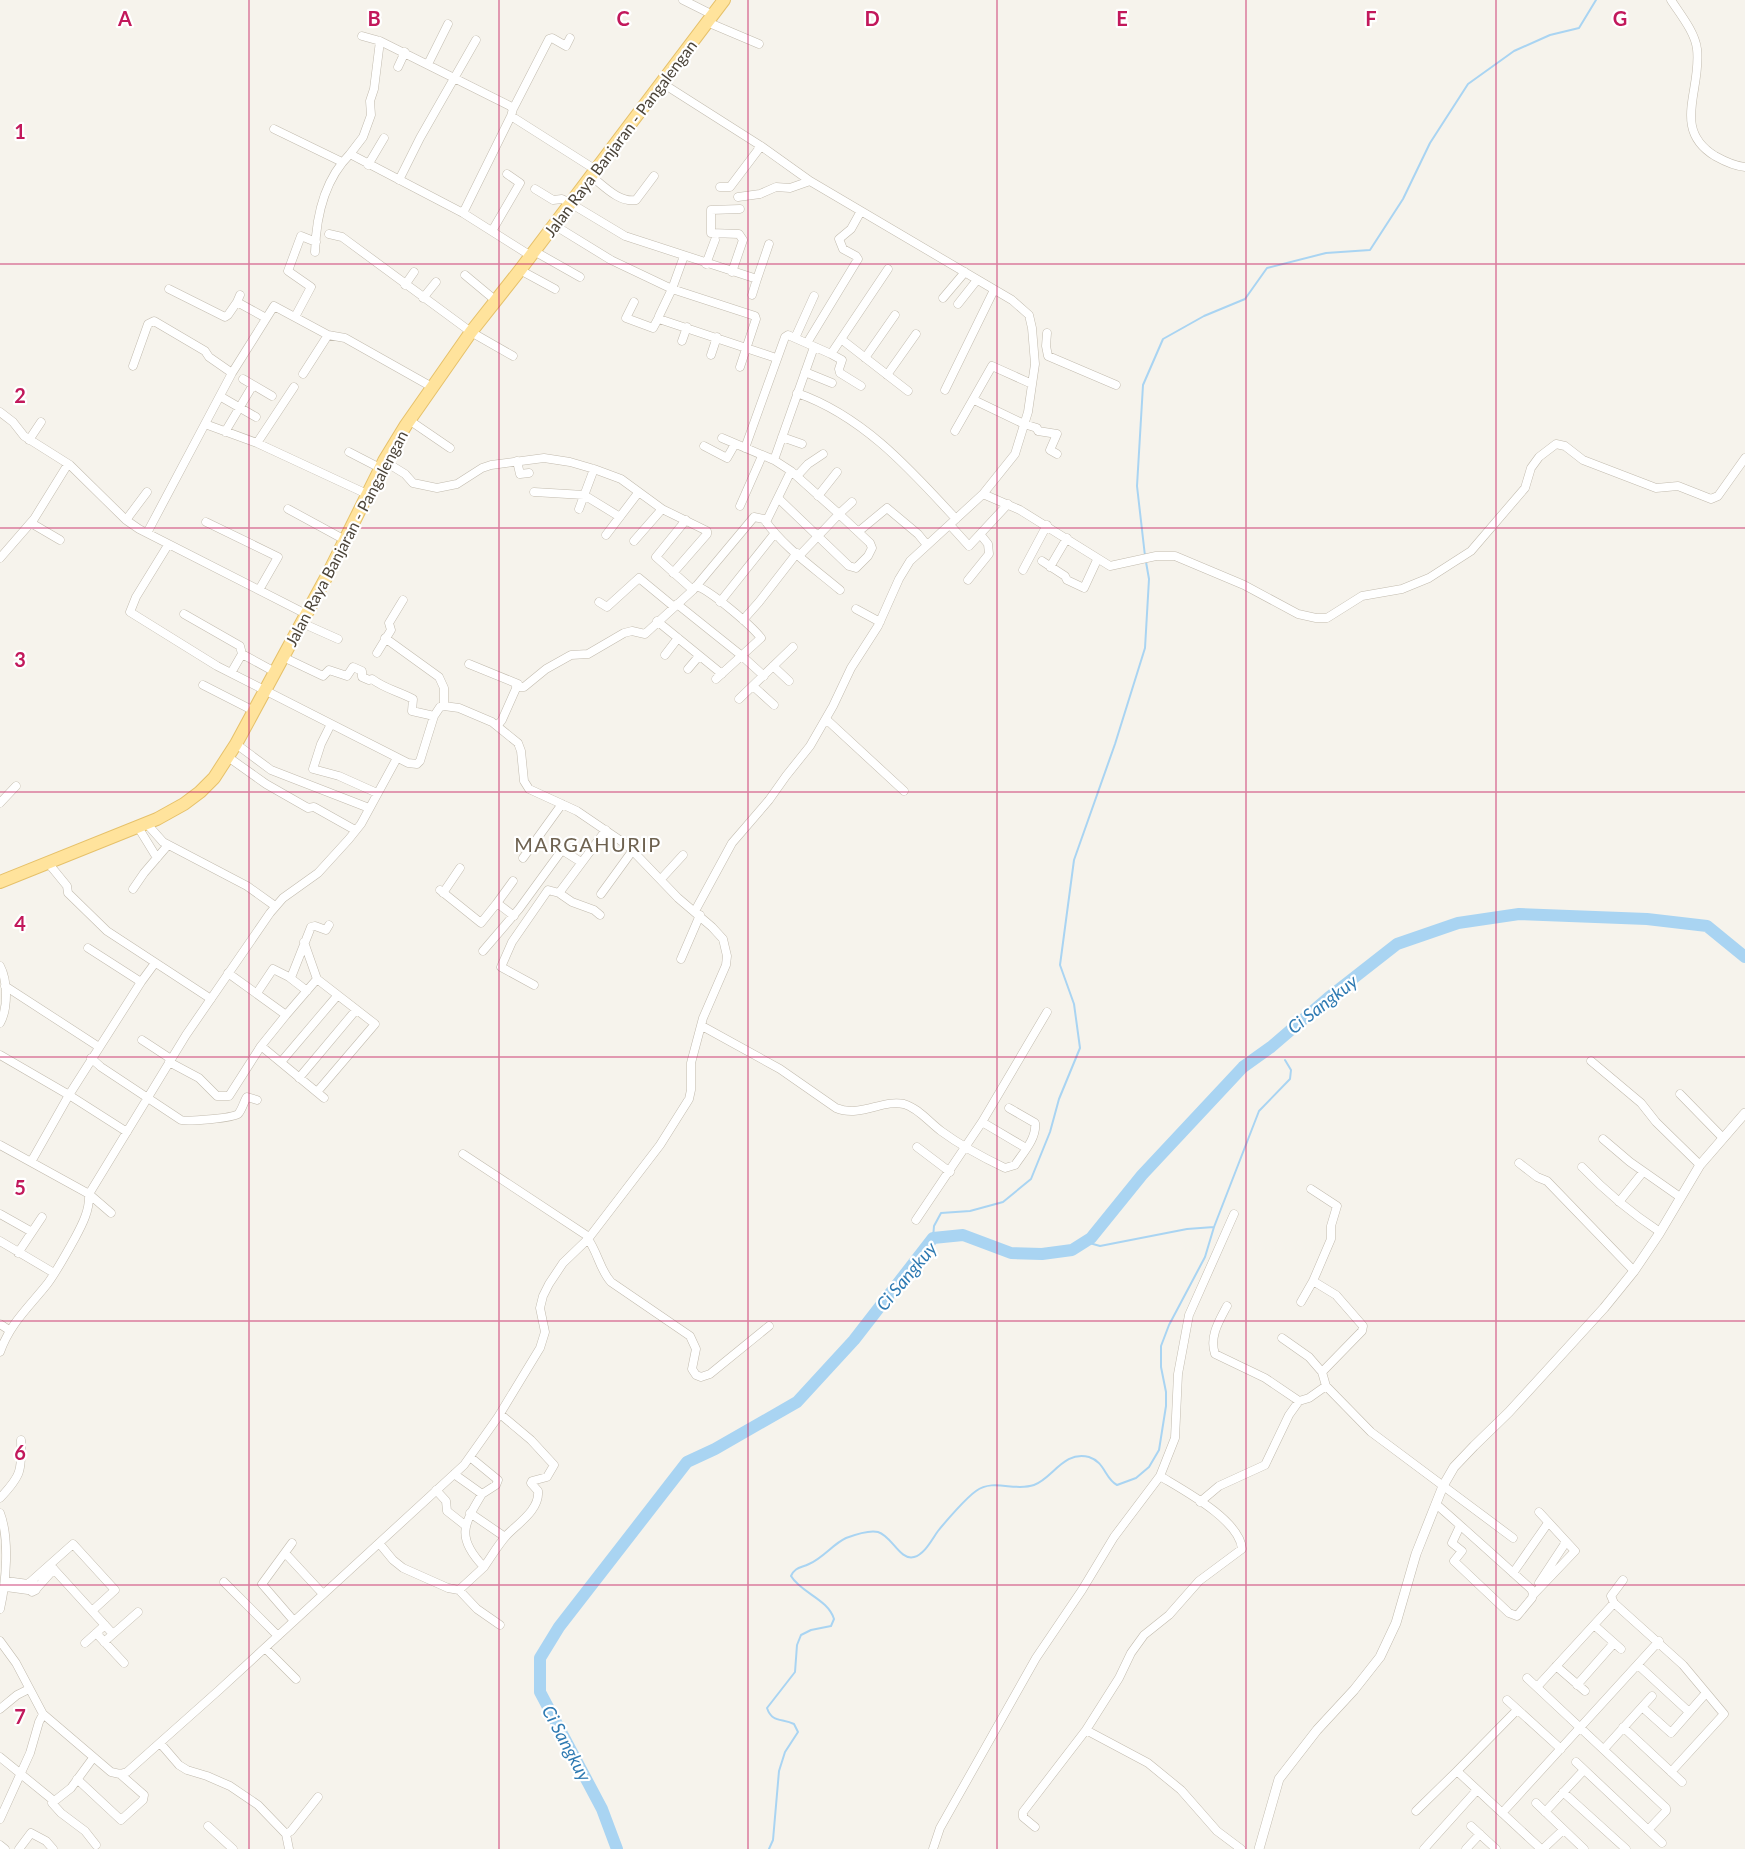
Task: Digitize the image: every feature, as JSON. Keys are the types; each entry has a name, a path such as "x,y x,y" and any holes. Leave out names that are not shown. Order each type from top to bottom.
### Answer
{"main road":[{"name":"Jalan Raya Banjaran - Pangalengan","path":"2,878 49,864 170,813 200,792 214,778 254,711 382,465 409,420 495,300 724,0"}],"street":[{"path":"683,0 710,18 759,44"},
{"path":"1671,0 1693,36 1696,46 1696,81 1690,120 1693,134 1701,146 1710,153 1729,163 1745,167"},
{"path":"428,64 448,24"},
{"path":"363,36 405,52 455,78 512,113 593,173 618,197 630,201 636,200 654,176"},
{"path":"463,213 549,39 552,38 566,46 570,38"},
{"path":"399,180 476,39"},
{"path":"315,252 316,228 324,196 342,162 363,137 371,115 370,101 374,89 380,41"},
{"path":"398,67 405,52"},
{"path":"662,83 761,146 810,181 1012,300 1029,315 1035,364 1028,411 1015,454 983,494 910,561 901,575 880,622 851,668 826,719 805,753 732,843 697,913 681,959"},
{"path":"274,129 342,162"},
{"path":"368,165 384,138"},
{"path":"720,187 730,187 761,146"},
{"path":"350,154 580,277"},
{"path":"492,231 520,183 507,174"},
{"path":"738,197 760,194 776,187 789,188 810,181"},
{"path":"535,189 553,200 562,199 570,203 625,236 757,279"},
{"path":"732,272 742,240 739,234 711,233 711,210 740,209"},
{"path":"774,460 805,372 811,345 858,259 843,249 839,239 850,229 861,212"},
{"path":"554,225 612,260 672,289 755,316 756,319 740,367"},
{"path":"329,234 342,237 471,332 513,356"},
{"path":"296,317 311,287 288,271 300,236 316,242"},
{"path":"706,264 715,240"},
{"path":"752,295 769,244"},
{"path":"634,302 626,318 653,328 672,289 684,256"},
{"path":"831,354 888,269"},
{"path":"520,270 555,289"},
{"path":"405,285 414,272"},
{"path":"943,298 965,272"},
{"path":"465,274 495,300"},
{"path":"958,304 977,280"},
{"path":"423,298 436,282"},
{"path":"169,289 225,316 238,299 266,318"},
{"path":"945,390 993,290"},
{"path":"795,338 814,296"},
{"path":"147,533 232,373 274,306 328,335 345,338 432,387"},
{"path":"865,357 895,315"},
{"path":"658,317 777,358"},
{"path":"133,366 148,324 154,321 205,351 209,357 232,373"},
{"path":"682,341 687,327"},
{"path":"1047,333 1048,356 1116,385"},
{"path":"887,375 916,334"},
{"path":"303,374 328,335"},
{"path":"745,448 786,335 842,360 840,373 861,386"},
{"path":"711,355 717,337"},
{"path":"841,339 908,391"},
{"path":"955,430 993,366 1032,384"},
{"path":"805,372 832,383"},
{"path":"243,379 272,396"},
{"path":"225,432 253,385"},
{"path":"257,443 294,387"},
{"path":"797,393 832,409 866,430 906,465 953,522 968,546 1008,504"},
{"path":"223,398 256,417"},
{"path":"974,400 1037,428 1039,431 1057,434 1050,450 1057,454"},
{"path":"0,412 13,422 29,440 68,464 126,520 168,545 259,590 339,639"},
{"path":"409,420 450,448"},
{"path":"29,440 41,422"},
{"path":"206,424 257,443 367,494"},
{"path":"782,437 802,444"},
{"path":"722,438 774,460 794,474 870,543 872,548 868,556 856,568 849,566 778,498"},
{"path":"704,446 726,458 735,444"},
{"path":"983,494 1008,504 1047,525 1097,560 1110,566 1156,556 1181,558 1244,585 1298,614 1327,618 1362,596 1402,589 1429,578 1471,551 1525,488 1531,468 1539,457 1556,444 1565,446 1583,460 1656,488 1678,486 1711,499 1718,496 1745,458"},
{"path":"349,452 405,474 413,483 437,488 457,484 482,468 518,461 544,458 594,469 625,482 662,509 707,531 707,534 674,573"},
{"path":"766,522 794,474 823,454"},
{"path":"740,506 762,456"},
{"path":"518,461 520,474 529,473"},
{"path":"0,558 31,523 68,464"},
{"path":"579,509 594,469"},
{"path":"818,496 837,472"},
{"path":"126,520 147,492"},
{"path":"534,492 584,495 620,517"},
{"path":"606,536 639,493"},
{"path":"743,620 799,554 852,502"},
{"path":"858,532 887,508 918,534 927,545"},
{"path":"288,509 345,540"},
{"path":"634,541 662,509"},
{"path":"469,664 524,687 546,669 571,655 588,654 624,633 632,631 645,634 695,588 752,518 759,517 766,522 775,533 840,590"},
{"path":"657,621 699,656 719,677 761,638 743,620 702,588 695,588 656,557 686,520"},
{"path":"206,522 267,553 282,558 259,590"},
{"path":"31,523 60,540"},
{"path":"1023,570 1047,525"},
{"path":"720,602 775,533"},
{"path":"968,580 989,554 988,544 980,534"},
{"path":"1050,567 1067,538"},
{"path":"0,1641 16,1663 43,1714 111,1772 120,1774 127,1772 454,1474 470,1457 500,1414 543,1340 545,1332 540,1308 543,1296 563,1263 591,1242 660,1145 689,1099 690,1063 705,1012 722,976 727,956 723,939 678,898 633,850 606,830 562,804 538,794 526,785 518,743 498,725 459,708 444,706 438,709 434,716 423,755 417,764 408,763 210,662 130,612 136,597 168,545"},
{"path":"1042,561 1065,576 1071,583 1084,588 1097,560"},
{"path":"599,602 607,607 639,578 742,656 764,676"},
{"path":"377,653 391,630 389,623 404,600"},
{"path":"856,609 880,622"},
{"path":"184,614 240,646 242,654 231,673"},
{"path":"386,638 439,677 444,688 444,706"},
{"path":"665,655 678,638"},
{"path":"739,699 793,647"},
{"path":"242,654 275,672"},
{"path":"688,669 699,656"},
{"path":"283,657 323,676 329,670 347,676 352,667 362,671 362,677 372,679 387,689 393,689 413,699 412,711 434,716"},
{"path":"773,666 789,681"},
{"path":"203,685 254,711"},
{"path":"498,725 517,686"},
{"path":"753,686 774,705"},
{"path":"826,719 904,791"},
{"path":"332,724 321,744 314,769 339,776 377,793"},
{"path":"236,744 272,770 369,808"},
{"path":"228,757 266,784 308,808 314,807 356,830"},
{"path":"0,1352 9,1330 54,1274 81,1227 88,1206 89,1194 170,1060 228,973 275,906 318,873 356,830 397,758"},
{"path":"0,803 16,786"},
{"path":"523,858 562,804"},
{"path":"143,825 168,845 247,886 275,906"},
{"path":"143,825 149,847 157,858"},
{"path":"559,893 606,830"},
{"path":"134,889 144,873 168,845"},
{"path":"483,951 514,916 562,850 581,862"},
{"path":"601,894 633,850"},
{"path":"661,879 683,855"},
{"path":"49,864 67,886 68,893 97,923 211,999"},
{"path":"460,868 441,892 480,923 513,882"},
{"path":"534,985 501,967 513,942 548,890 559,893 600,915"},
{"path":"497,903 514,916"},
{"path":"289,977 309,930 313,926 326,930 329,925"},
{"path":"261,1046 320,1095 375,1027 372,1021 317,979 304,942"},
{"path":"88,948 141,982"},
{"path":"31,1162 91,1058 155,963"},
{"path":"0,966 3,971 7,1001 0,1023"},
{"path":"257,993 273,969 289,977 307,991"},
{"path":"228,973 286,1015"},
{"path":"142,1041 199,1078 218,1096 229,1096 261,1046 317,979"},
{"path":"4,986 99,1047"},
{"path":"281,1062 337,996"},
{"path":"299,1078 356,1010"},
{"path":"916,1220 967,1147 1047,1012"},
{"path":"702,1026 780,1069 836,1108 845,1112 905,1105 917,1111 942,1132 1005,1168 1015,1165 1033,1137 1036,1127 1035,1123 1009,1108"},
{"path":"0,1055 127,1132"},
{"path":"91,1058 181,1120 190,1122 234,1116 239,1113 247,1096 257,1101"},
{"path":"1591,1061 1641,1103 1656,1122 1700,1165"},
{"path":"1680,1094 1723,1138"},
{"path":"1259,1849 1279,1779 1317,1730 1354,1690 1380,1657 1396,1623 1416,1554 1443,1486 1455,1467 1550,1369 1634,1271 1700,1165 1745,1113"},
{"path":"982,1122 1026,1148"},
{"path":"1603,1139 1643,1172 1680,1197"},
{"path":"1,1147 89,1194 111,1214"},
{"path":"917,1147 950,1172"},
{"path":"463,1154 591,1242 604,1274 611,1282 690,1336 696,1349 692,1369 699,1376 704,1377 715,1370 768,1326"},
{"path":"1519,1163 1537,1177 1547,1181 1634,1271"},
{"path":"1582,1167 1618,1202 1660,1232"},
{"path":"1618,1202 1643,1172"},
{"path":"1301,1302 1332,1239 1330,1226 1337,1206 1311,1189"},
{"path":"0,1214 32,1232"},
{"path":"933,1849 940,1828 1036,1658 1082,1590 1114,1537 1160,1476 1175,1438 1178,1374 1189,1314 1234,1214"},
{"path":"18,1253 42,1217"},
{"path":"0,1241 54,1274"},
{"path":"1313,1281 1336,1295 1364,1328 1322,1372"},
{"path":"1227,1306 1215,1329 1215,1354 1265,1378 1299,1401"},
{"path":"0,1324 9,1330"},
{"path":"1282,1338 1309,1357 1322,1372 1326,1386 1371,1432 1513,1538"},
{"path":"1200,1502 1219,1486 1265,1465 1289,1415 1299,1401 1309,1398 1326,1386"},
{"path":"459,1590 484,1567 505,1537 523,1521 537,1503 538,1491 531,1483 547,1477 554,1464 531,1440 500,1414"},
{"path":"0,1498 17,1480 22,1459 21,1440"},
{"path":"470,1457 498,1480 496,1485 482,1494 470,1513 466,1526 465,1536 471,1553 484,1567"},
{"path":"454,1474 482,1494"},
{"path":"1035,1827 1023,1817 1023,1812 1086,1730 1144,1635 1169,1615 1199,1581 1242,1549 1241,1541 1230,1526 1200,1502 1160,1476"},
{"path":"436,1490 446,1501 447,1510 466,1526"},
{"path":"1436,1504 1533,1594"},
{"path":"1533,1594 1575,1551 1539,1512"},
{"path":"0,1513 4,1526 2,1544 4,1581 0,1610"},
{"path":"470,1513 505,1537"},
{"path":"1513,1573 1548,1523"},
{"path":"1461,1526 1452,1543 1462,1551 1454,1562 1481,1589 1514,1616 1517,1616 1533,1594 1566,1542"},
{"path":"292,1543 262,1584 294,1621"},
{"path":"380,1543 393,1560 403,1568 448,1588 459,1590 477,1609 500,1625"},
{"path":"4,1581 31,1586 73,1544 115,1590 92,1611"},
{"path":"285,1553 323,1594"},
{"path":"52,1567 113,1634"},
{"path":"1623,1580 1611,1596 1614,1603 1659,1641 1724,1713 1724,1716 1671,1772"},
{"path":"224,1582 278,1636"},
{"path":"1537,1687 1614,1603"},
{"path":"104,1642 138,1612"},
{"path":"85,1643 105,1625"},
{"path":"1594,1625 1621,1649"},
{"path":"96,1633 124,1663"},
{"path":"1502,1814 1659,1641"},
{"path":"1577,1685 1614,1643"},
{"path":"265,1648 296,1679"},
{"path":"1638,1665 1688,1711"},
{"path":"1557,1666 1585,1691"},
{"path":"1527,1678 1666,1808 1648,1830"},
{"path":"0,1709 17,1695 29,1689"},
{"path":"1642,1707 1671,1732 1706,1693"},
{"path":"1604,1749 1652,1696"},
{"path":"1507,1700 1561,1749"},
{"path":"1416,1811 1517,1710"},
{"path":"0,1819 21,1774 43,1714"},
{"path":"1623,1727 1682,1782"},
{"path":"1086,1730 1148,1763 1181,1790 1217,1831 1241,1849"},
{"path":"160,1743 179,1765 220,1781 242,1793 272,1817 286,1834 289,1849"},
{"path":"0,1757 54,1801 52,1803 61,1813 83,1829 96,1845"},
{"path":"54,1801 67,1792 93,1758"},
{"path":"1576,1762 1662,1843"},
{"path":"1545,1812 1584,1770"},
{"path":"1457,1771 1542,1849 1563,1830"},
{"path":"76,1779 121,1820 143,1800 144,1795 120,1774"},
{"path":"1424,1849 1477,1790"},
{"path":"1563,1792 1626,1849"},
{"path":"286,1834 291,1831 318,1797"},
{"path":"1536,1803 1584,1849"},
{"path":"208,1826 233,1849"},
{"path":"1471,1826 1496,1849"},
{"path":"19,1849 31,1833 46,1841 53,1849"},
{"path":"1466,1849 1480,1834"},
{"path":"0,1845 5,1849"}],"waterway":[{"path":"1145,556 1137,486 1143,385 1163,339 1204,316 1245,299 1267,268 1326,253 1370,250 1403,199 1430,143 1468,84 1514,51 1550,35 1579,28 1596,0"},
{"path":"933,1238 934,1226 941,1213 970,1211 1003,1202 1031,1179 1050,1132 1059,1099 1080,1048 1074,1004 1060,965 1074,860 1115,744 1145,648 1149,579 1146,562"},
{"name":"Ci Sangkuy","path":"617,1849 602,1809 540,1692 540,1658 559,1627 687,1462 715,1449 797,1402 854,1340 933,1238 963,1235 1011,1253 1042,1254 1072,1250 1091,1238 1142,1175 1243,1067 1271,1047 1328,998 1397,944 1458,923 1519,914 1647,919 1707,926 1745,957"},
{"path":"769,1849 773,1840 779,1771 785,1752 798,1732 794,1724 775,1718 767,1708 795,1672 797,1645 801,1635 811,1630 831,1626 834,1619 826,1606 795,1582 791,1576 796,1569 819,1558 841,1541 866,1532 883,1534 904,1555 914,1557 925,1550 938,1531 976,1491 983,1487 997,1485 1019,1487 1034,1485 1072,1458 1080,1456 1094,1459 1117,1485 1136,1478 1149,1467 1159,1450 1166,1406 1161,1346 1169,1325 1205,1257 1214,1227 1259,1111 1290,1079 1291,1070 1285,1060"},
{"path":"1086,1242 1100,1246 1187,1229 1214,1227"}],"district":[{"name":"MARGAHURIP","path":"588,844"}]}
